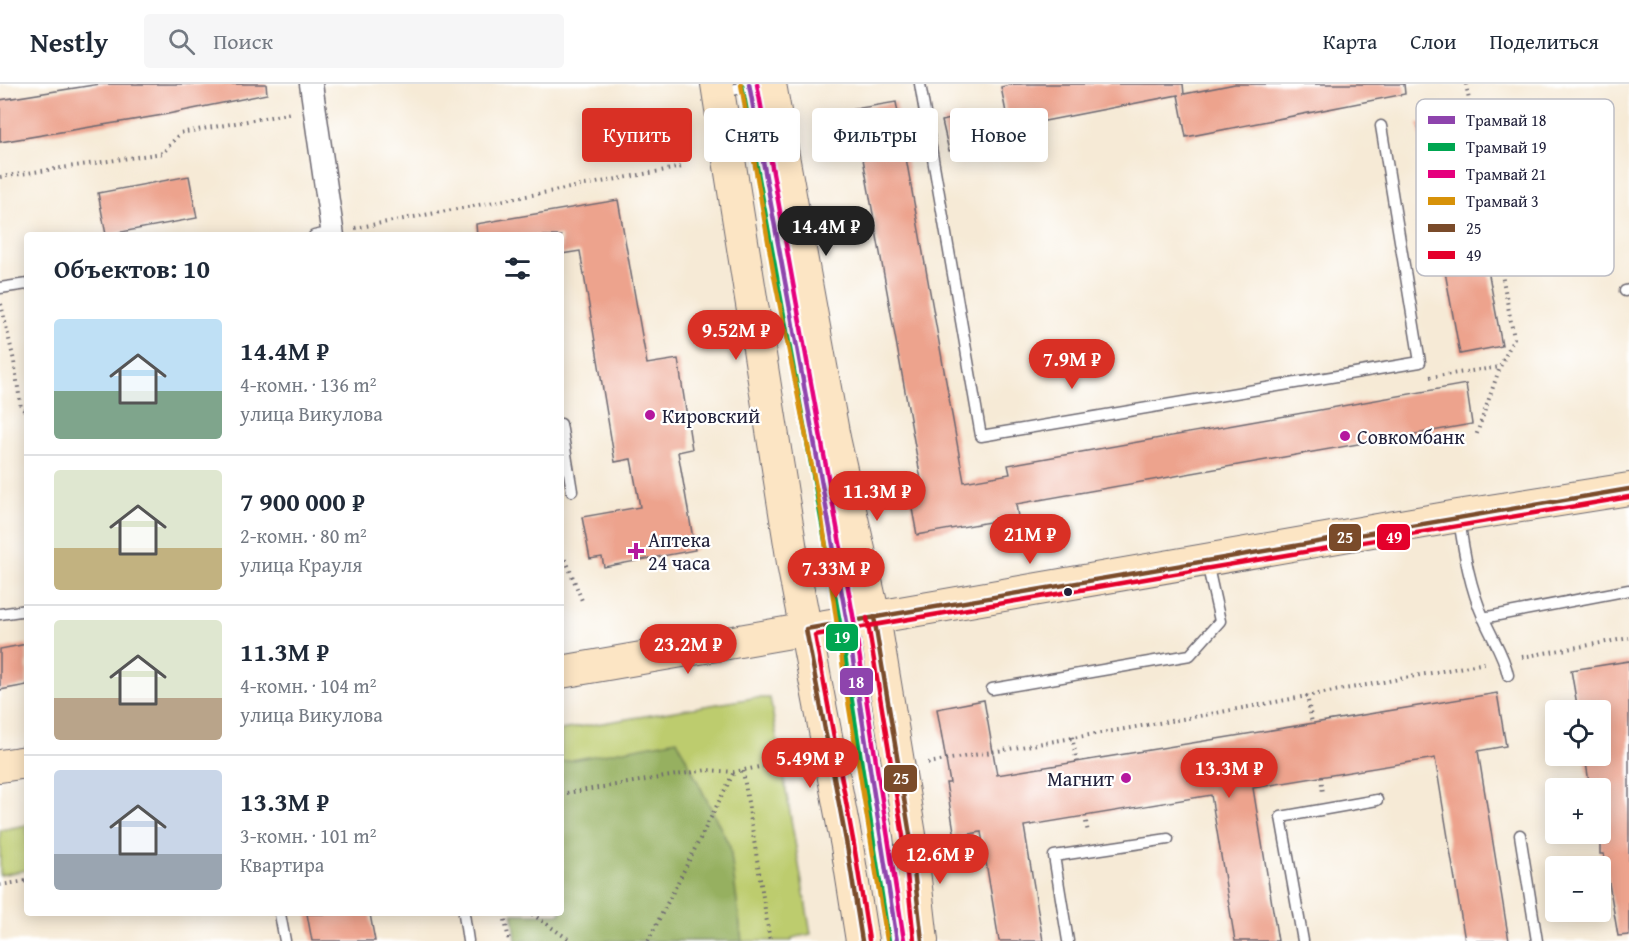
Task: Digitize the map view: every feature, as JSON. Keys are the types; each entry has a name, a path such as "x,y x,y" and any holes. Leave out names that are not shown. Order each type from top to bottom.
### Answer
{"street":[{"path":"311,84 327,232"},
{"path":"770,84 834,438 874,617 909,835 922,941"},
{"path":"718,88 794,569 847,846 862,941"},
{"path":"564,671 1458,516 1629,489"},
{"path":"0,766 24,762"}],"lane":[{"path":"718,88 761,84"},
{"path":"920,84 981,436 1420,362 1381,126"},
{"path":"0,288 24,284"},
{"path":"564,442 572,491"},
{"path":"1458,516 1465,557 1483,618 1505,660 1508,675"},
{"path":"992,689 1190,655 1220,621 1207,560"},
{"path":"1483,618 1629,590"},
{"path":"0,614 24,610"},
{"path":"1303,941 1281,817 1377,800"},
{"path":"1520,836 1537,941"},
{"path":"1068,941 1054,856 1168,839"},
{"path":"280,916 285,941"},
{"path":"464,916 468,941"}],"path":[{"path":"1466,84 1469,99"},
{"path":"0,177 163,153 180,133 295,113"},
{"path":"337,232 682,166"},
{"path":"1476,436 1500,367 1514,338 1502,276"},
{"path":"0,297 14,361 21,408 24,410"},
{"path":"1438,375 1500,367"},
{"path":"564,559 583,603"},
{"path":"928,763 1629,638"},
{"path":"1307,695 1312,723"},
{"path":"1072,737 1077,762"},
{"path":"564,794 707,770 743,771 789,761"},
{"path":"743,771 770,941"},
{"path":"648,941 734,772"},
{"path":"1321,777 1322,787"},
{"path":"1085,816 1088,832"},
{"path":"0,885 24,881"},
{"path":"504,916 509,941"},
{"path":"535,916 571,941"}],"green space":[{"path":"753,698 770,698 811,934 792,938 792,941 518,941 512,916 564,916 564,730"},
{"path":"677,740 730,847 742,941 516,941 513,916 564,916 564,761"},
{"path":"24,826 24,871 0,875 0,830"}],"building":[{"path":"100,84 266,84 267,94 163,115 0,142 0,100"},
{"path":"1014,84 1183,84 1184,94 1235,84 1404,84 1405,94 1186,137 1178,95 1048,120 1048,108 1005,108 1001,87"},
{"path":"896,102 897,108 860,108"},
{"path":"950,119 950,151 949,151 942,121"},
{"path":"864,162 907,162 964,482 1010,474 1008,465 1466,384 1472,424 1016,504 1018,517 917,535 908,488 922,485"},
{"path":"189,176 197,218 122,232 105,232 98,193"},
{"path":"618,200 647,364 678,359 692,449 678,452 695,550 604,567 602,557 590,559 582,517 640,507 631,459 615,462 580,251 564,254 564,232 477,232 476,224"},
{"path":"1446,276 1489,276 1502,346 1460,354"},
{"path":"24,645 24,686 0,690 0,649"},
{"path":"1629,661 1629,935 1618,936 1611,895 1611,856 1600,854 1600,844 1611,844 1611,778 1588,778 1587,766 1611,766 1611,700 1576,700 1571,670"},
{"path":"1497,693 1506,746 1478,751 1509,941 1465,941 1435,758 1253,788 1278,941 1235,941 1211,795 1024,826 1043,941 999,941 981,832 955,837 946,783 950,783 937,709 984,700 997,775"},
{"path":"307,916 370,916 375,941 312,941"}],"tram line":[{"name":"3","path":"741,84 774,276 821,512 846,689 887,940"},
{"name":"18","path":"749,84 847,622 897,941"},
{"name":"21","path":"757,84 854,621 904,940"},
{"name":"19","path":"742,85 840,623 889,941"}],"transit line":[{"name":"25","path":"862,941 847,846 806,629 1629,489"},
{"name":"49","path":"869,940 815,635 1629,497"},
{"name":"25","path":"874,617 910,835 922,941"},
{"name":"49","path":"867,618 903,836 914,941"}],"place":[{"name":"Кировский","path":"650,415"},
{"name":"Совкомбанк","path":"1345,436"},
{"name":"Аптека 24 часа","path":"636,551"},
{"name":"Магнит","path":"1126,778"}]}
